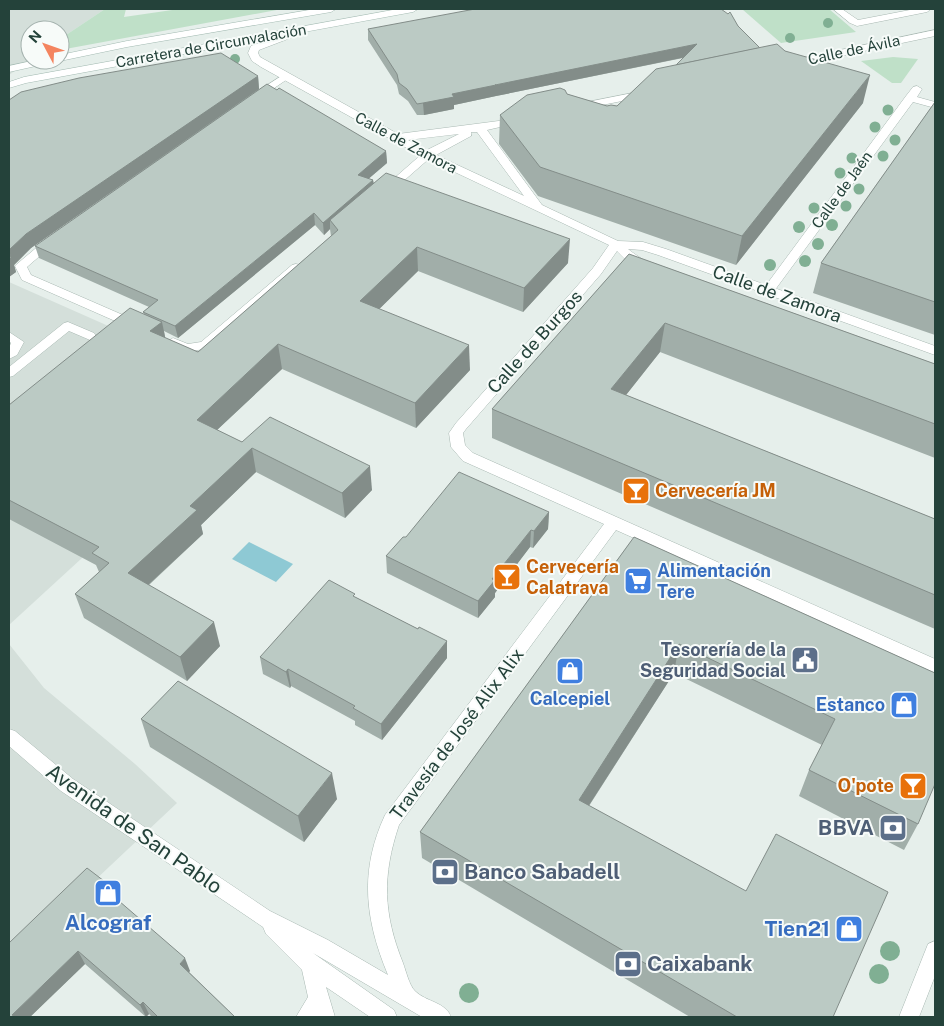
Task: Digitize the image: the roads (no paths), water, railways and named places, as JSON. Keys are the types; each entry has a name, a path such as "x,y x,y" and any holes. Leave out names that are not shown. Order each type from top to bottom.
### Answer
{"street":[{"name":"Carretera de Circunvalación","path":"70,56 127,44 331,9"},
{"name":"Carretera de Circunvalación","path":"9,85 24,80 413,9"},
{"name":"Calle de Zamora","path":"302,30 255,48 252,54 256,59 427,156 616,244 636,262 657,272"},
{"name":"Calle de Ávila","path":"780,66 935,32"},
{"path":"570,109 654,91"},
{"name":"Calle de Jaén","path":"768,291 913,94 935,106"},
{"path":"394,138 480,128 525,118"},
{"path":"427,156 480,128"},
{"path":"480,128 539,209"},
{"name":"Calle de Zamora","path":"616,244 643,246 935,351"},
{"name":"Calle de Burgos","path":"613,523 468,457 458,447 456,433 460,426 597,272 616,244"},
{"path":"613,523 935,666"},
{"name":"Travesía de José Alix Alix","path":"407,996 390,958 377,918 376,883 381,846 391,821 613,523"},
{"name":"Avenida de San Pablo","path":"10,740 67,786 263,917"},
{"path":"263,917 321,946 441,1017"},
{"path":"263,917 311,965 387,1017"},
{"path":"909,1017 935,951"},
{"path":"306,1017 322,1008 311,965"}],"lane":[{"path":"837,9 857,23 927,9"},
{"path":"244,104 286,76"},
{"path":"378,197 427,156"},
{"path":"60,235 36,252 21,266 26,277 141,328"},
{"path":"160,336 187,348 205,345 303,261"},
{"path":"9,373 68,326 90,336"},
{"path":"9,336 18,342 13,352 9,355"}],"water":[{"path":"249,542 293,564 276,582 232,559"}],"place":[{"name":"Cervecería JM","path":"636,491"},
{"name":"Cervecería Calatrava","path":"507,577"},
{"name":"Alimentación Tere","path":"638,581"},
{"name":"Tesorería de la Seguridad Social","path":"805,660"},
{"name":"Calcepiel","path":"570,671"},
{"name":"Estanco","path":"904,705"},
{"name":"O'pote","path":"913,786"},
{"name":"BBVA","path":"893,828"},
{"name":"Banco Sabadell","path":"445,872"},
{"name":"Alcograf","path":"108,893"},
{"name":"Tien21","path":"849,929"},
{"name":"Caixabank","path":"628,964"}]}
